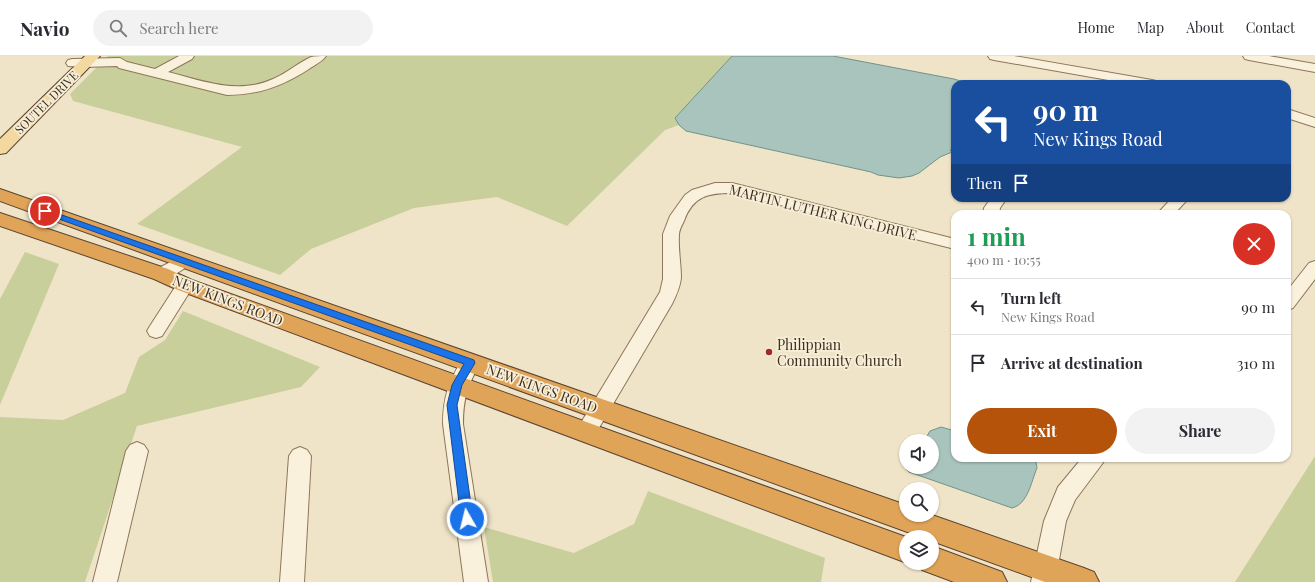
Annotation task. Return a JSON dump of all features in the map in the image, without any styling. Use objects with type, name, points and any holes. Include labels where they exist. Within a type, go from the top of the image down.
[{"type":"highway","name":"NEW KINGS ROAD","points":[[0,195],[600,409],[1044,575],[1084,582]]},
{"type":"highway","name":"NEW KINGS ROAD","points":[[0,219],[161,274],[184,285],[899,547]]},
{"type":"highway","points":[[939,563],[992,582]]},
{"type":"main road","name":"SOUTEL DRIVE","points":[[0,136],[84,61]]},
{"type":"main road","name":"SOUTEL DRIVE","points":[[0,149],[84,61]]},
{"type":"street","points":[[158,73],[188,56]]},
{"type":"street","points":[[84,61],[92,66],[113,67],[123,65],[227,90],[248,91],[275,84],[320,56]]},
{"type":"street","points":[[994,56],[1113,80]]},
{"type":"street","points":[[1249,56],[1315,68]]},
{"type":"street","points":[[1291,114],[1315,123]]},
{"type":"street","name":"MARTIN LUTHER KING DRIVE","points":[[586,432],[666,298],[672,279],[670,245],[674,224],[690,198],[697,193],[715,188],[732,188],[951,243]]},
{"type":"street","points":[[1169,210],[1177,202]]},
{"type":"street","points":[[161,274],[184,261]]},
{"type":"street","points":[[1291,299],[1315,267]]},
{"type":"street","points":[[156,331],[184,285]]},
{"type":"street","points":[[470,363],[457,385],[452,405],[476,582]]},
{"type":"street","points":[[105,582],[137,451]]},
{"type":"street","points":[[292,582],[300,456]]},
{"type":"street","points":[[1044,575],[1055,521],[1066,494],[1092,462]]},
{"type":"green space","points":[[108,56],[732,56],[675,118],[679,125],[665,130],[567,226],[497,197],[414,208],[311,249],[280,275],[137,224],[242,147],[73,101],[70,94]]},
{"type":"green space","points":[[25,252],[59,264],[0,405],[0,299]]},
{"type":"green space","points":[[183,311],[320,367],[301,387],[137,426],[85,582],[0,582],[0,417],[63,420],[125,393],[139,357],[165,340]]},
{"type":"green space","points":[[1315,456],[1315,582],[1235,582]]},
{"type":"green space","points":[[648,491],[825,558],[821,582],[493,582],[484,527],[574,553],[634,524]]},
{"type":"water","points":[[732,56],[833,56],[957,80],[951,80],[951,152],[940,157],[919,173],[912,176],[899,178],[878,175],[871,172],[686,131],[679,125],[675,118]]},
{"type":"water","points":[[941,427],[951,430],[951,462],[1036,462],[1037,468],[1028,492],[1022,502],[1012,508],[915,474],[939,474],[939,434],[928,434],[930,431]]},
{"type":"place","name":"Philippian Community Church","points":[[769,352]]},
{"type":"route","points":[[45,211],[470,363],[457,385],[452,405],[467,519]]}]
